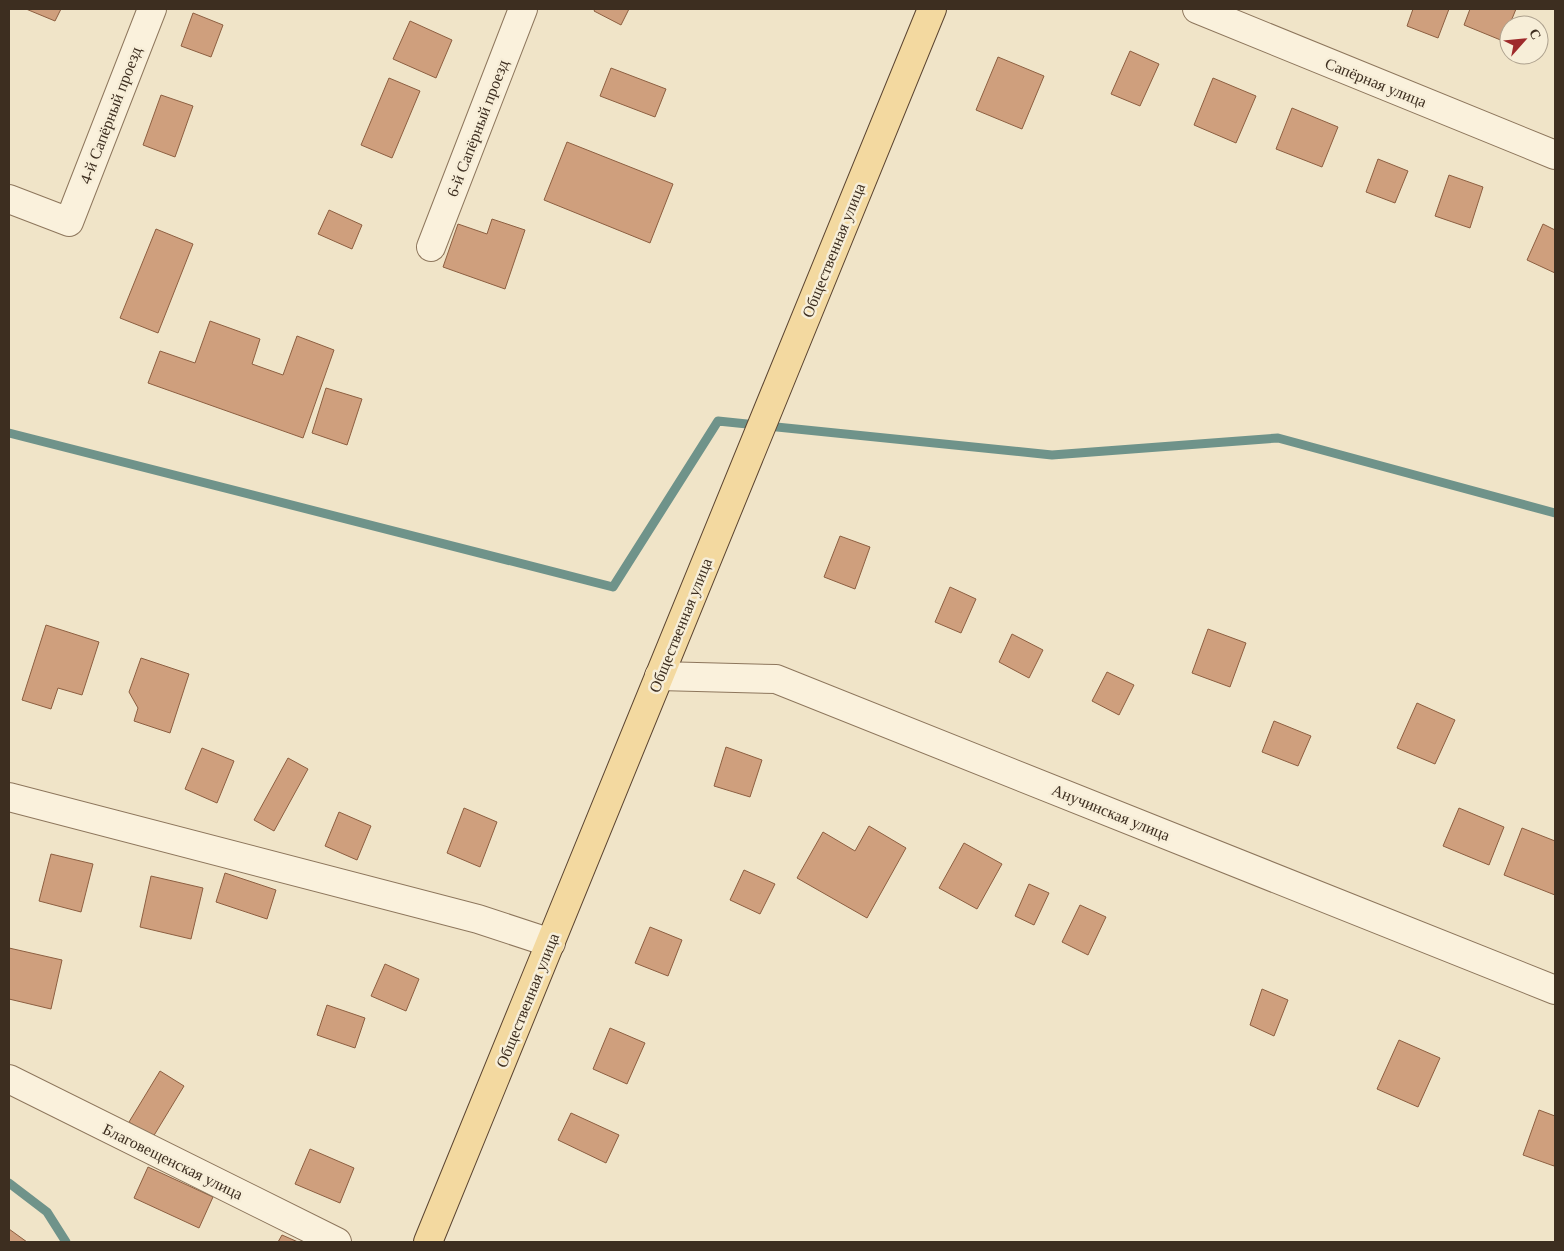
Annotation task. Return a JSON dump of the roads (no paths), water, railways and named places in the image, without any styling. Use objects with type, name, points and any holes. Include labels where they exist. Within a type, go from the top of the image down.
[{"type":"main road","name":"Общественная улица","points":[[428,1242],[932,9]]},
{"type":"street","name":"4-й Сапёрный проезд","points":[[9,199],[69,222],[152,9]]},
{"type":"street","name":"6-й Сапёрный проезд","points":[[431,247],[523,9]]},
{"type":"street","name":"Сапёрная улица","points":[[1197,9],[1555,155]]},
{"type":"street","name":"Анучинская улица","points":[[659,676],[776,679],[1555,990]]},
{"type":"street","points":[[9,797],[478,919],[550,943]]},
{"type":"street","name":"Благовещенская улица","points":[[9,1079],[337,1242]]},
{"type":"waterway","points":[[9,433],[613,587],[718,421],[1052,455],[1278,438],[1555,513]]},
{"type":"waterway","points":[[9,1183],[47,1212],[66,1242]]}]
